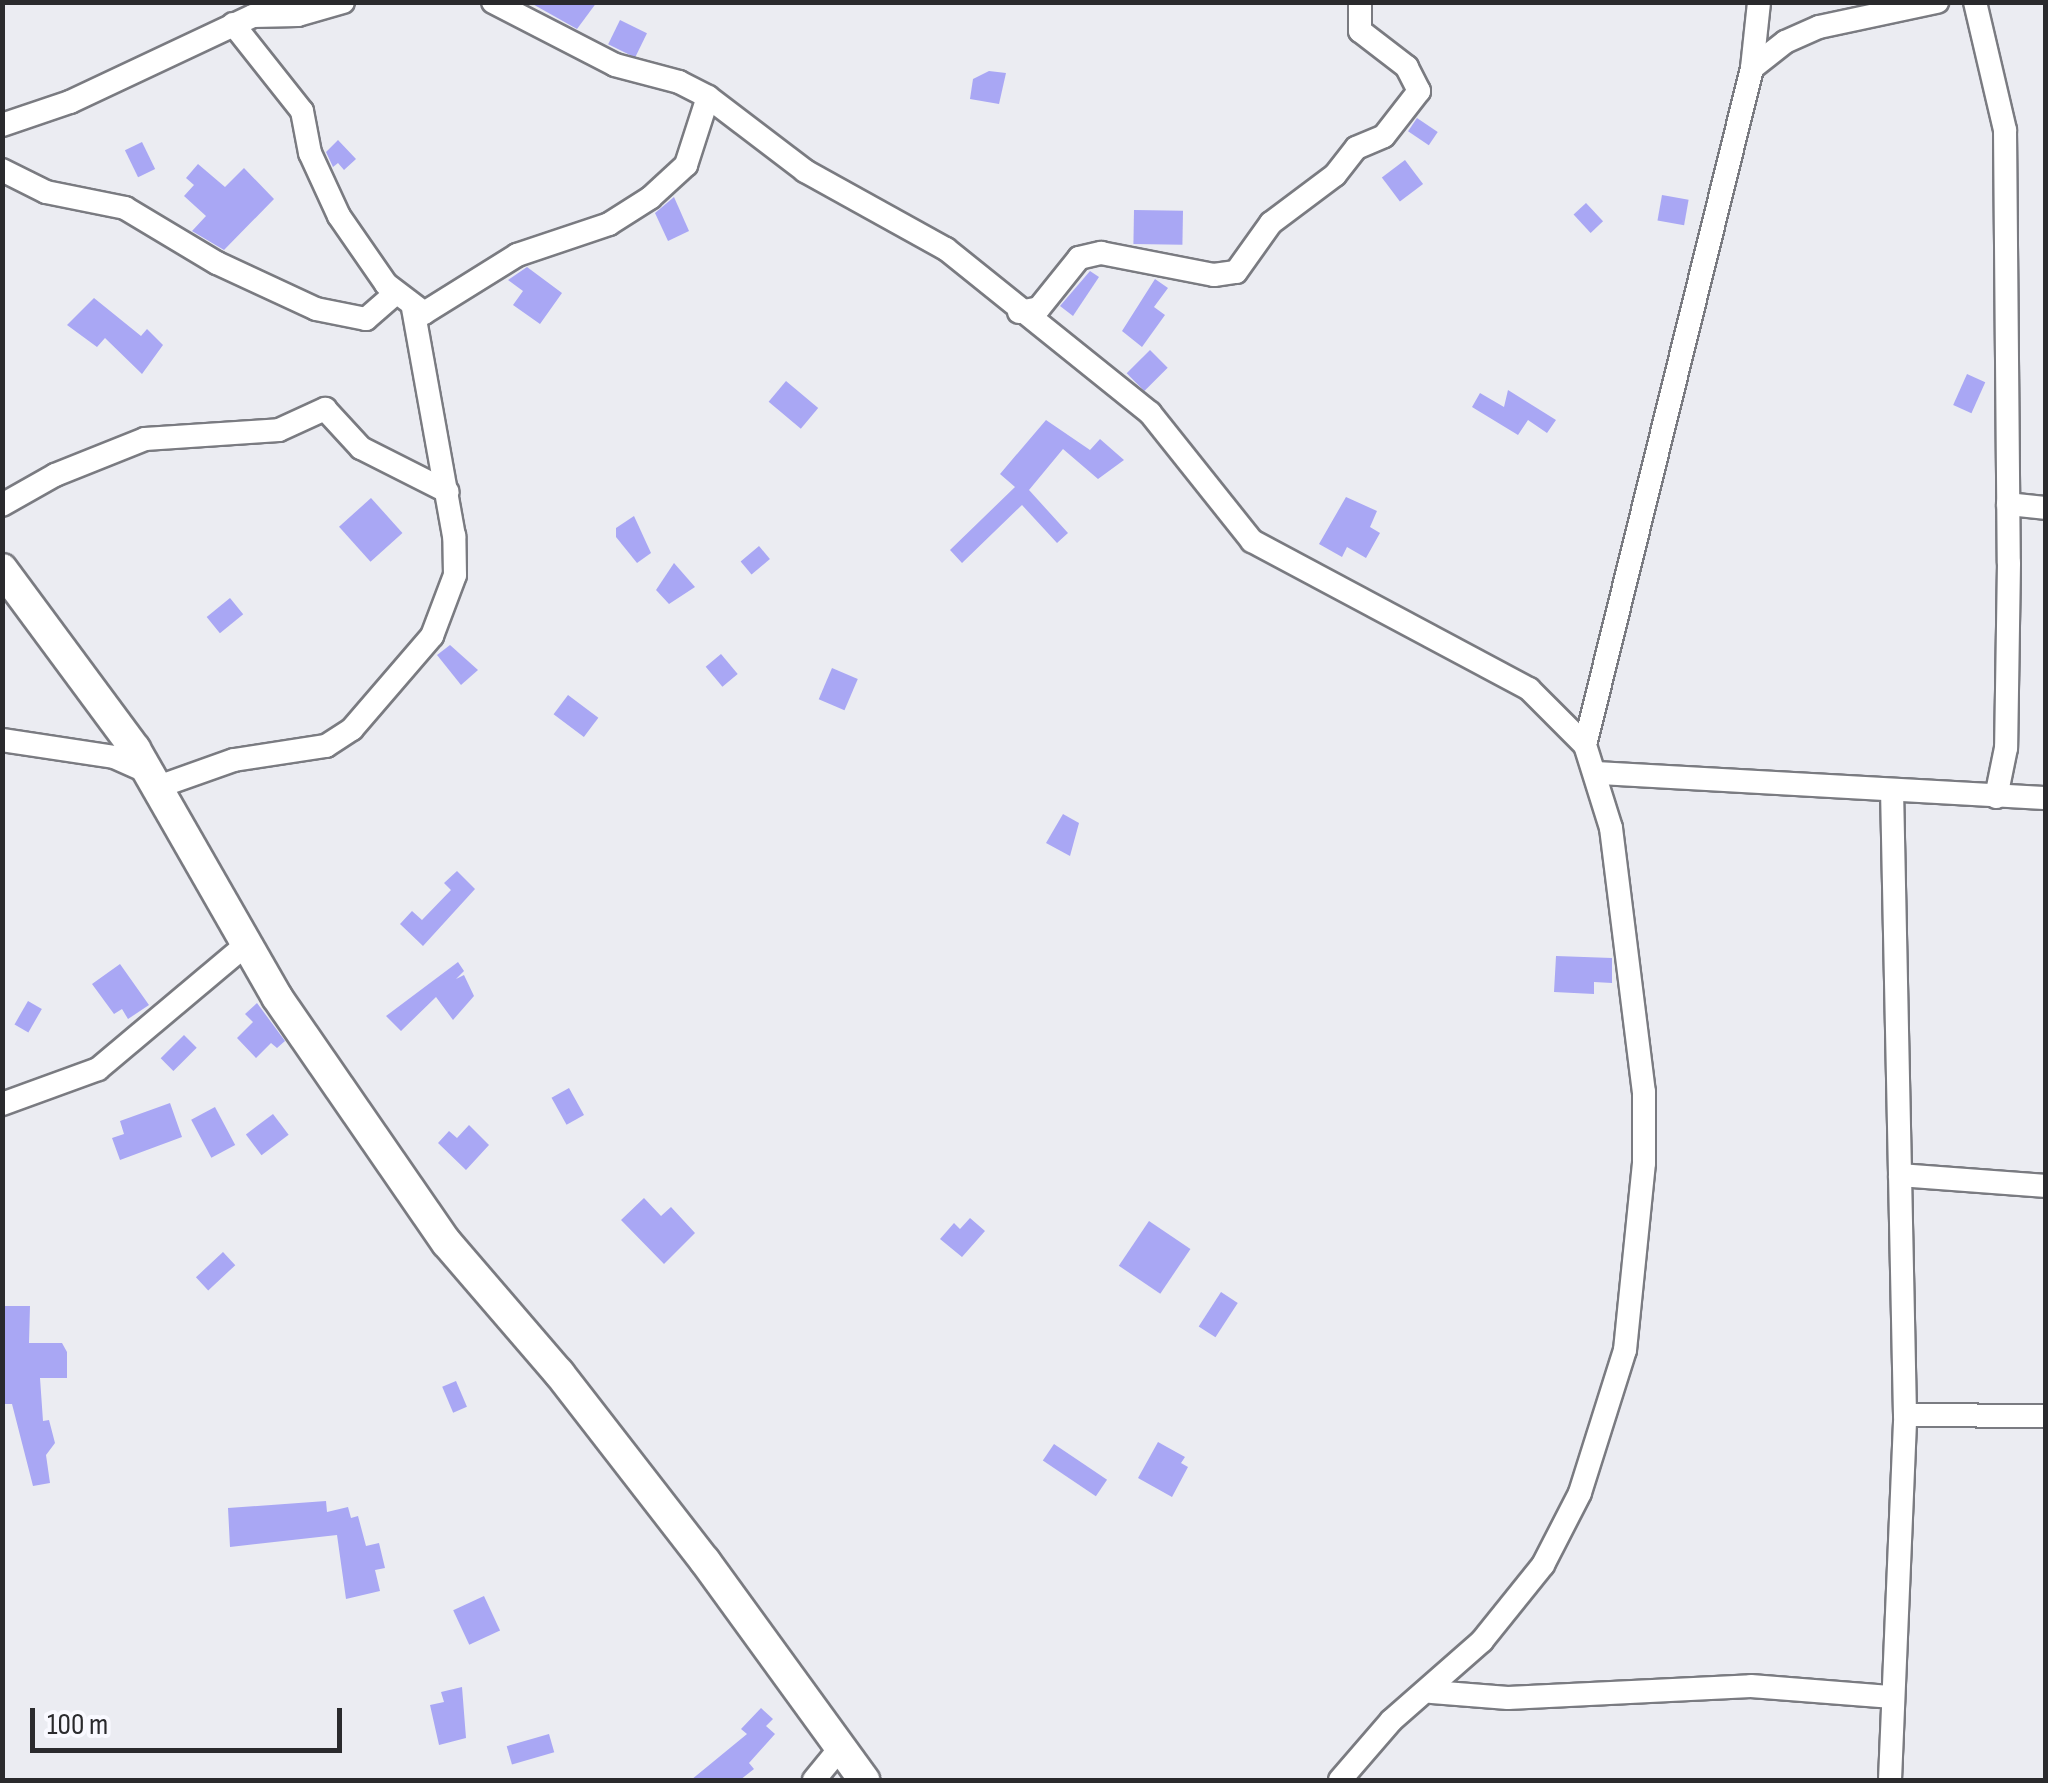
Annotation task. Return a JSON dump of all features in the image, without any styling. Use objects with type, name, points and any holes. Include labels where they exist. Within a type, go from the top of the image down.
[{"type":"street","points":[[218,2],[229,26],[291,91],[339,216],[404,301],[424,313],[517,255],[609,224],[650,198],[686,166],[708,97]]},
{"type":"street","points":[[2,125],[70,102],[229,26],[343,2]]},
{"type":"street","points":[[493,2],[615,66],[679,82],[708,97],[805,172],[946,249],[1019,312],[1150,413],[1252,541],[1528,689],[1585,745],[1598,774],[1630,958],[1644,1092],[1644,1163],[1625,1350],[1580,1493],[1543,1565],[1432,1692],[1391,1721],[1340,1780]]},
{"type":"street","points":[[1019,312],[1039,308],[1079,258],[1100,253],[1214,275],[1236,272],[1271,223],[1335,175],[1356,148],[1384,136],[1419,91],[1408,67],[1360,31],[1360,2]]},
{"type":"street","points":[[1585,745],[1752,68],[1760,2]]},
{"type":"street","points":[[1752,68],[1784,42],[1819,26],[1937,2]]},
{"type":"street","points":[[1976,2],[1989,38],[2005,130],[2006,748],[1996,798]]},
{"type":"street","points":[[2,170],[46,192],[125,208],[217,263],[316,309],[366,319],[404,301]]},
{"type":"street","points":[[2,740],[114,757],[151,780],[234,760],[326,746],[352,729],[432,636],[447,607],[454,575],[448,492],[404,301]]},
{"type":"street","points":[[2,505],[56,475],[145,439],[278,430],[325,409],[361,448],[448,492]]},
{"type":"street","points":[[2008,504],[2046,508]]},
{"type":"street","points":[[2,569],[151,780],[248,943],[447,1243],[559,1373],[864,1780]]},
{"type":"street","points":[[1598,774],[2046,798]]},
{"type":"street","points":[[1890,1780],[1890,1698],[1905,1415],[1892,792]]},
{"type":"street","points":[[2,1104],[98,1069],[248,943]]},
{"type":"street","points":[[1900,1175],[2046,1186]]},
{"type":"street","points":[[1905,1415],[2046,1416]]},
{"type":"street","points":[[1432,1692],[1508,1698],[1752,1686],[1890,1698]]},
{"type":"street","points":[[814,1780],[841,1747]]},
{"type":"building","points":[[529,2],[597,2],[577,29]]},
{"type":"building","points":[[620,20],[647,33],[635,57],[608,44]]},
{"type":"building","points":[[989,71],[1006,73],[999,104],[970,99],[973,79]]},
{"type":"building","points":[[1417,118],[1438,132],[1429,145],[1408,131]]},
{"type":"building","points":[[338,140],[356,159],[344,170],[338,163],[333,167],[326,152]]},
{"type":"building","points":[[142,142],[155,169],[138,177],[125,150]]},
{"type":"building","points":[[1405,160],[1423,184],[1400,201],[1382,177]]},
{"type":"building","points":[[198,164],[225,187],[244,168],[274,199],[224,250],[192,231],[206,216],[184,196],[194,185],[186,178]]},
{"type":"building","points":[[1662,195],[1689,200],[1684,225],[1657,221]]},
{"type":"building","points":[[674,197],[689,231],[668,241],[655,213]]},
{"type":"building","points":[[1586,203],[1603,221],[1591,233],[1574,215]]},
{"type":"building","points":[[1134,210],[1183,211],[1182,245],[1133,244]]},
{"type":"building","points":[[527,267],[562,293],[540,324],[513,305],[523,291],[508,280]]},
{"type":"building","points":[[1090,271],[1099,277],[1073,316],[1060,306]]},
{"type":"building","points":[[1155,279],[1168,288],[1154,307],[1165,315],[1142,347],[1122,331]]},
{"type":"building","points":[[94,298],[141,336],[147,329],[163,345],[142,374],[105,338],[97,347],[67,325]]},
{"type":"building","points":[[1150,350],[1168,368],[1144,391],[1127,373]]},
{"type":"building","points":[[1967,374],[1985,382],[1971,413],[1953,405]]},
{"type":"building","points":[[786,381],[818,408],[801,429],[769,402]]},
{"type":"building","points":[[1508,390],[1556,420],[1547,433],[1528,420],[1518,435],[1472,407],[1480,393],[1504,407]]},
{"type":"building","points":[[1046,420],[1090,450],[1100,439],[1124,460],[1098,479],[1063,449],[1029,490],[1068,533],[1057,543],[1022,505],[962,563],[950,550],[1015,487],[1000,474]]},
{"type":"building","points":[[1346,497],[1377,511],[1370,527],[1380,533],[1366,558],[1347,547],[1342,557],[1319,544]]},
{"type":"building","points":[[371,498],[402,533],[370,562],[339,527]]},
{"type":"building","points":[[634,516],[651,553],[637,563],[616,537],[616,528]]},
{"type":"building","points":[[759,546],[770,559],[752,574],[741,561]]},
{"type":"building","points":[[674,563],[695,587],[669,604],[656,590]]},
{"type":"building","points":[[230,598],[243,614],[220,633],[207,617]]},
{"type":"building","points":[[450,645],[478,670],[461,685],[437,655]]},
{"type":"building","points":[[721,654],[738,674],[722,687],[706,667]]},
{"type":"building","points":[[832,668],[858,679],[844,710],[819,699]]},
{"type":"building","points":[[568,695],[598,718],[584,737],[554,714]]},
{"type":"building","points":[[1063,814],[1079,823],[1070,856],[1046,843]]},
{"type":"building","points":[[457,871],[475,889],[423,946],[400,924],[412,911],[422,920],[451,890],[444,883]]},
{"type":"building","points":[[1556,956],[1612,958],[1612,983],[1594,982],[1594,994],[1554,992]]},
{"type":"building","points":[[458,962],[464,971],[456,979],[464,975],[474,996],[453,1020],[436,997],[401,1031],[386,1016]]},
{"type":"building","points":[[120,964],[149,1005],[128,1019],[122,1009],[114,1014],[92,984]]},
{"type":"building","points":[[28,1001],[42,1009],[28,1032],[15,1024]]},
{"type":"building","points":[[257,1003],[285,1041],[277,1048],[271,1043],[256,1058],[237,1038],[253,1022],[245,1014]]},
{"type":"building","points":[[184,1035],[197,1048],[173,1071],[161,1058]]},
{"type":"building","points":[[569,1088],[584,1115],[567,1125],[552,1098]]},
{"type":"building","points":[[170,1103],[182,1137],[120,1160],[112,1138],[124,1134],[120,1121]]},
{"type":"building","points":[[215,1107],[235,1145],[211,1158],[191,1120]]},
{"type":"building","points":[[273,1114],[289,1135],[261,1155],[246,1134]]},
{"type":"building","points":[[469,1125],[489,1145],[466,1170],[438,1143],[449,1131],[457,1138]]},
{"type":"building","points":[[644,1198],[661,1216],[671,1207],[695,1233],[664,1264],[621,1220]]},
{"type":"building","points":[[970,1218],[985,1231],[962,1257],[940,1239],[954,1223],[960,1229]]},
{"type":"building","points":[[1149,1221],[1190,1249],[1160,1294],[1119,1266]]},
{"type":"building","points":[[223,1252],[235,1265],[208,1290],[196,1277]]},
{"type":"building","points":[[1221,1292],[1238,1303],[1215,1337],[1199,1326]]},
{"type":"building","points":[[2,1306],[30,1306],[29,1343],[62,1343],[67,1352],[67,1378],[40,1378],[43,1421],[49,1420],[55,1443],[46,1455],[50,1483],[33,1486],[12,1404],[5,1404]]},
{"type":"building","points":[[456,1381],[467,1407],[453,1413],[442,1387]]},
{"type":"building","points":[[1158,1442],[1185,1457],[1181,1463],[1188,1467],[1172,1497],[1138,1478]]},
{"type":"building","points":[[1054,1444],[1107,1480],[1096,1496],[1043,1461]]},
{"type":"building","points":[[326,1501],[327,1512],[348,1507],[351,1518],[358,1516],[366,1546],[379,1543],[385,1568],[375,1570],[380,1591],[346,1599],[337,1535],[230,1547],[228,1508]]},
{"type":"building","points":[[484,1596],[500,1630],[469,1645],[453,1610]]},
{"type":"building","points":[[462,1687],[466,1738],[439,1745],[430,1705],[444,1702],[441,1692]]},
{"type":"building","points":[[761,1708],[773,1719],[766,1726],[775,1734],[749,1763],[754,1769],[740,1780],[691,1780],[747,1734],[741,1729]]},
{"type":"building","points":[[549,1734],[554,1752],[512,1764],[507,1746]]}]
